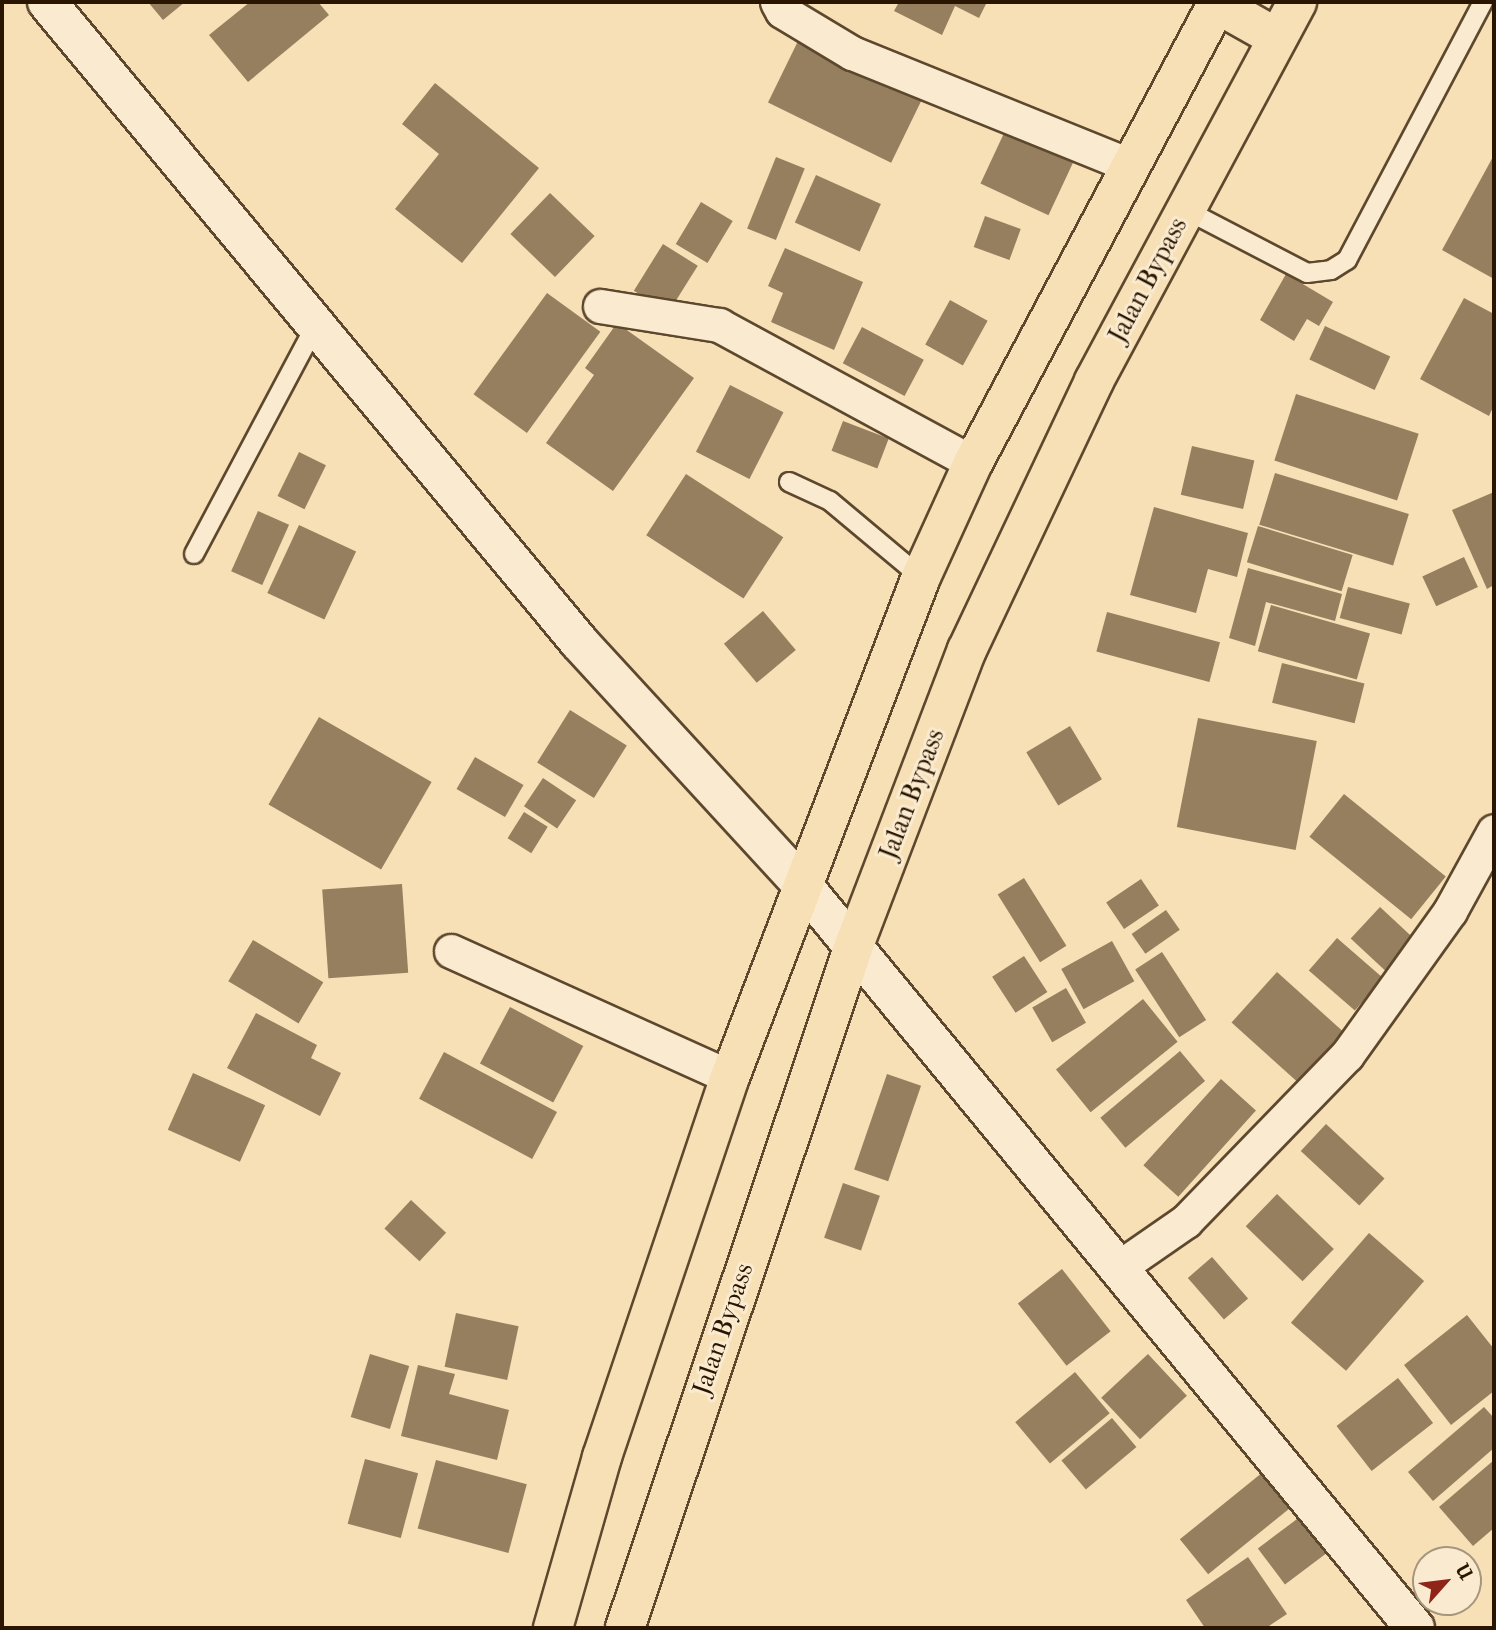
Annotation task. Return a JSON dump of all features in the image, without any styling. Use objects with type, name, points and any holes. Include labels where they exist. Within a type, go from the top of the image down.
[{"type":"highway","name":"Jalan Bypass","points":[[625,1628],[853,948],[967,650],[1094,381],[1297,2]]},
{"type":"highway","points":[[553,1628],[602,1457],[730,1077],[805,888],[921,577],[973,463],[1129,165],[1218,3],[1277,38]]},
{"type":"street","points":[[47,2],[317,323],[579,642],[805,888],[1121,1266],[1415,1628]]},
{"type":"street","points":[[777,2],[782,11],[852,53],[1129,165]]},
{"type":"street","points":[[600,306],[719,325],[973,463]]},
{"type":"street","points":[[1121,1266],[1185,1221],[1347,1055],[1450,911],[1494,831]]},
{"type":"street","points":[[451,951],[730,1077]]},
{"type":"lane","points":[[1186,210],[1291,268],[1307,273],[1331,270],[1347,260],[1483,2]]},
{"type":"lane","points":[[194,554],[317,323]]},
{"type":"lane","points":[[789,482],[830,501],[921,577]]},
{"type":"building","points":[[148,2],[185,2],[163,20]]},
{"type":"building","points":[[250,2],[318,2],[329,15],[248,82],[209,35]]},
{"type":"building","points":[[899,2],[987,2],[979,18],[955,6],[942,35],[894,11]]},
{"type":"building","points":[[800,37],[923,97],[891,163],[768,103]]},
{"type":"building","points":[[435,83],[539,168],[462,263],[395,209],[439,154],[402,124]]},
{"type":"building","points":[[1005,131],[1073,163],[1048,215],[980,184]]},
{"type":"building","points":[[1494,155],[1494,279],[1442,250]]},
{"type":"building","points":[[776,157],[805,169],[776,240],[747,228]]},
{"type":"building","points":[[816,175],[881,204],[860,251],[795,223]]},
{"type":"building","points":[[550,193],[595,236],[555,277],[510,234]]},
{"type":"building","points":[[701,202],[733,221],[707,263],[676,244]]},
{"type":"building","points":[[985,216],[1021,229],[1009,260],[974,247]]},
{"type":"building","points":[[663,244],[698,266],[669,312],[634,291]]},
{"type":"building","points":[[785,248],[863,282],[834,350],[771,322],[783,293],[768,286]]},
{"type":"building","points":[[1286,274],[1333,302],[1319,326],[1307,319],[1294,341],[1260,320]]},
{"type":"building","points":[[547,293],[600,332],[527,433],[474,394]]},
{"type":"building","points":[[1464,298],[1494,314],[1494,405],[1489,416],[1420,379]]},
{"type":"building","points":[[950,300],[988,321],[963,365],[925,345]]},
{"type":"building","points":[[617,323],[694,378],[613,491],[546,443],[594,375],[585,368]]},
{"type":"building","points":[[1325,326],[1390,356],[1375,390],[1309,360]]},
{"type":"building","points":[[862,327],[924,360],[905,396],[843,363]]},
{"type":"building","points":[[730,385],[783,412],[749,479],[696,452]]},
{"type":"building","points":[[1296,394],[1419,434],[1397,500],[1274,461]]},
{"type":"building","points":[[843,421],[889,439],[877,468],[832,451]]},
{"type":"building","points":[[1192,446],[1254,460],[1243,509],[1181,495]]},
{"type":"building","points":[[299,452],[326,465],[304,509],[278,496]]},
{"type":"building","points":[[1275,473],[1409,514],[1393,566],[1259,525]]},
{"type":"building","points":[[686,474],[783,537],[744,598],[646,535]]},
{"type":"building","points":[[1494,492],[1494,585],[1487,589],[1452,510]]},
{"type":"building","points":[[1154,507],[1248,533],[1237,577],[1208,569],[1196,613],[1130,595]]},
{"type":"building","points":[[258,511],[289,525],[262,585],[231,571]]},
{"type":"building","points":[[299,525],[356,552],[324,620],[267,593]]},
{"type":"building","points":[[1258,526],[1353,555],[1342,591],[1247,562]]},
{"type":"building","points":[[1464,557],[1478,587],[1436,606],[1422,576]]},
{"type":"building","points":[[1248,568],[1342,594],[1335,621],[1266,602],[1255,646],[1229,638]]},
{"type":"building","points":[[1348,587],[1410,604],[1402,634],[1340,618]]},
{"type":"building","points":[[1271,605],[1370,633],[1357,680],[1258,651]]},
{"type":"building","points":[[763,611],[796,650],[757,683],[724,644]]},
{"type":"building","points":[[1107,612],[1220,642],[1209,682],[1096,652]]},
{"type":"building","points":[[1282,663],[1364,684],[1355,723],[1272,703]]},
{"type":"building","points":[[570,710],[627,746],[594,798],[537,763]]},
{"type":"building","points":[[319,717],[432,782],[381,869],[268,804]]},
{"type":"building","points":[[1198,718],[1317,741],[1296,850],[1177,827]]},
{"type":"building","points":[[1070,726],[1102,779],[1058,805],[1026,752]]},
{"type":"building","points":[[475,757],[523,785],[505,817],[456,789]]},
{"type":"building","points":[[543,778],[576,800],[557,829],[524,806]]},
{"type":"building","points":[[1344,794],[1446,876],[1411,919],[1309,837]]},
{"type":"building","points":[[524,812],[548,827],[531,853],[508,838]]},
{"type":"building","points":[[1024,878],[1066,946],[1040,962],[998,894]]},
{"type":"building","points":[[1141,879],[1159,906],[1124,929],[1106,902]]},
{"type":"building","points":[[402,884],[408,973],[328,978],[322,890]]},
{"type":"building","points":[[1380,907],[1417,941],[1387,973],[1351,938]]},
{"type":"building","points":[[1166,910],[1180,930],[1145,954],[1132,934]]},
{"type":"building","points":[[1337,938],[1383,978],[1355,1010],[1309,970]]},
{"type":"building","points":[[253,940],[323,982],[299,1023],[228,981]]},
{"type":"building","points":[[1112,941],[1134,981],[1084,1009],[1061,969]]},
{"type":"building","points":[[1162,952],[1206,1020],[1179,1037],[1135,969]]},
{"type":"building","points":[[1024,956],[1047,992],[1016,1013],[992,977]]},
{"type":"building","points":[[1277,972],[1348,1036],[1303,1087],[1231,1023]]},
{"type":"building","points":[[1066,988],[1086,1023],[1052,1042],[1032,1008]]},
{"type":"building","points":[[1143,999],[1178,1042],[1091,1112],[1056,1069]]},
{"type":"building","points":[[510,1007],[583,1046],[553,1102],[480,1064]]},
{"type":"building","points":[[256,1013],[317,1045],[311,1058],[341,1073],[320,1116],[227,1068]]},
{"type":"building","points":[[1180,1051],[1205,1081],[1125,1148],[1100,1118]]},
{"type":"building","points":[[444,1052],[557,1112],[532,1159],[419,1099]]},
{"type":"building","points":[[193,1073],[265,1105],[240,1162],[168,1130]]},
{"type":"building","points":[[887,1074],[921,1086],[888,1181],[854,1169]]},
{"type":"building","points":[[1221,1079],[1256,1110],[1178,1197],[1143,1165]]},
{"type":"building","points":[[1326,1124],[1385,1179],[1359,1206],[1301,1151]]},
{"type":"building","points":[[843,1183],[880,1196],[861,1251],[824,1238]]},
{"type":"building","points":[[1277,1194],[1334,1249],[1303,1281],[1246,1226]]},
{"type":"building","points":[[411,1200],[446,1233],[420,1261],[384,1229]]},
{"type":"building","points":[[1369,1233],[1424,1281],[1346,1371],[1291,1323]]},
{"type":"building","points":[[1212,1257],[1248,1299],[1224,1320],[1188,1278]]},
{"type":"building","points":[[1062,1269],[1111,1331],[1067,1366],[1018,1303]]},
{"type":"building","points":[[456,1313],[519,1326],[507,1380],[445,1367]]},
{"type":"building","points":[[1467,1315],[1494,1349],[1494,1391],[1451,1425],[1404,1365]]},
{"type":"building","points":[[370,1354],[409,1366],[390,1429],[351,1417]]},
{"type":"building","points":[[1148,1354],[1187,1396],[1140,1439],[1101,1398]]},
{"type":"building","points":[[418,1365],[455,1374],[449,1394],[509,1410],[497,1460],[401,1436]]},
{"type":"building","points":[[1075,1372],[1110,1413],[1050,1464],[1015,1422]]},
{"type":"building","points":[[1398,1378],[1433,1423],[1372,1471],[1337,1426]]},
{"type":"building","points":[[1484,1407],[1494,1418],[1494,1448],[1433,1501],[1408,1472]]},
{"type":"building","points":[[1112,1418],[1136,1447],[1086,1490],[1061,1460]]},
{"type":"building","points":[[365,1459],[418,1473],[401,1538],[348,1524]]},
{"type":"building","points":[[436,1460],[527,1484],[508,1553],[418,1529]]},
{"type":"building","points":[[1494,1460],[1494,1528],[1473,1546],[1439,1507]]},
{"type":"building","points":[[1263,1472],[1291,1507],[1208,1574],[1180,1539]]},
{"type":"building","points":[[1301,1516],[1328,1552],[1285,1584],[1258,1548]]},
{"type":"building","points":[[1248,1557],[1287,1614],[1266,1628],[1205,1628],[1186,1600]]}]
